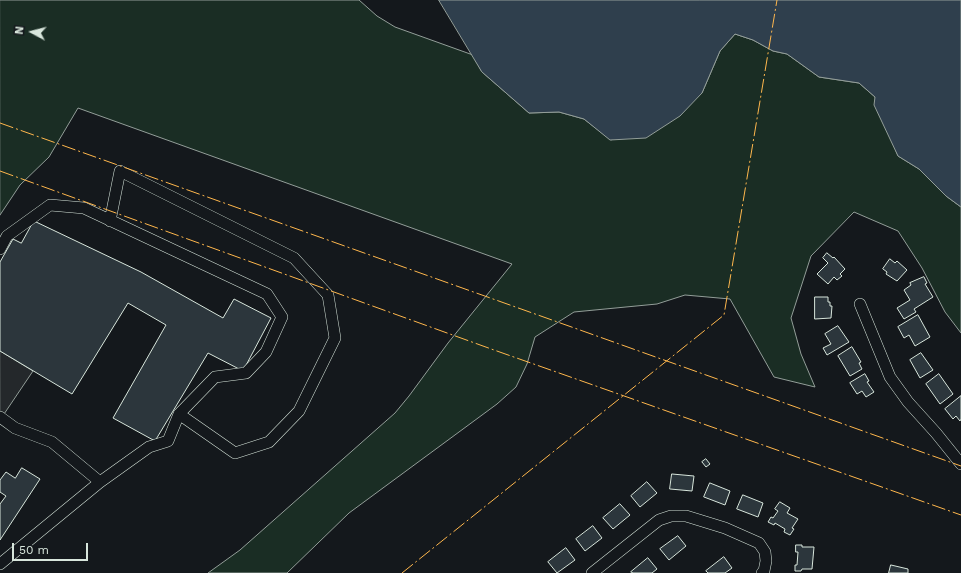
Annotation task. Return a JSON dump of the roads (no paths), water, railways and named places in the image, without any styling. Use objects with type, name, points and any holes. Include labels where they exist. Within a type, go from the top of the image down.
[{"type":"street","points":[[110,221],[120,172],[294,258],[328,295],[335,338],[299,411],[269,442],[235,452],[179,414]]},
{"type":"street","points":[[0,249],[7,236],[50,205],[84,208],[267,294],[282,317],[266,352],[246,373],[216,377],[179,414],[168,441],[149,447],[100,482],[0,564]]},
{"type":"street","points":[[860,304],[890,377],[908,402],[961,464]]},
{"type":"street","points":[[0,417],[15,428],[52,442],[100,482]]},
{"type":"street","points":[[592,573],[659,520],[671,516],[686,516],[725,528],[759,543],[766,552],[766,561],[764,571],[762,573]]},
{"type":"water","points":[[439,0],[961,0],[961,207],[946,196],[919,169],[898,156],[874,105],[875,97],[859,83],[819,77],[787,54],[773,51],[753,40],[735,34],[720,51],[702,93],[680,116],[646,138],[610,140],[584,119],[559,112],[529,113],[482,72]]}]
